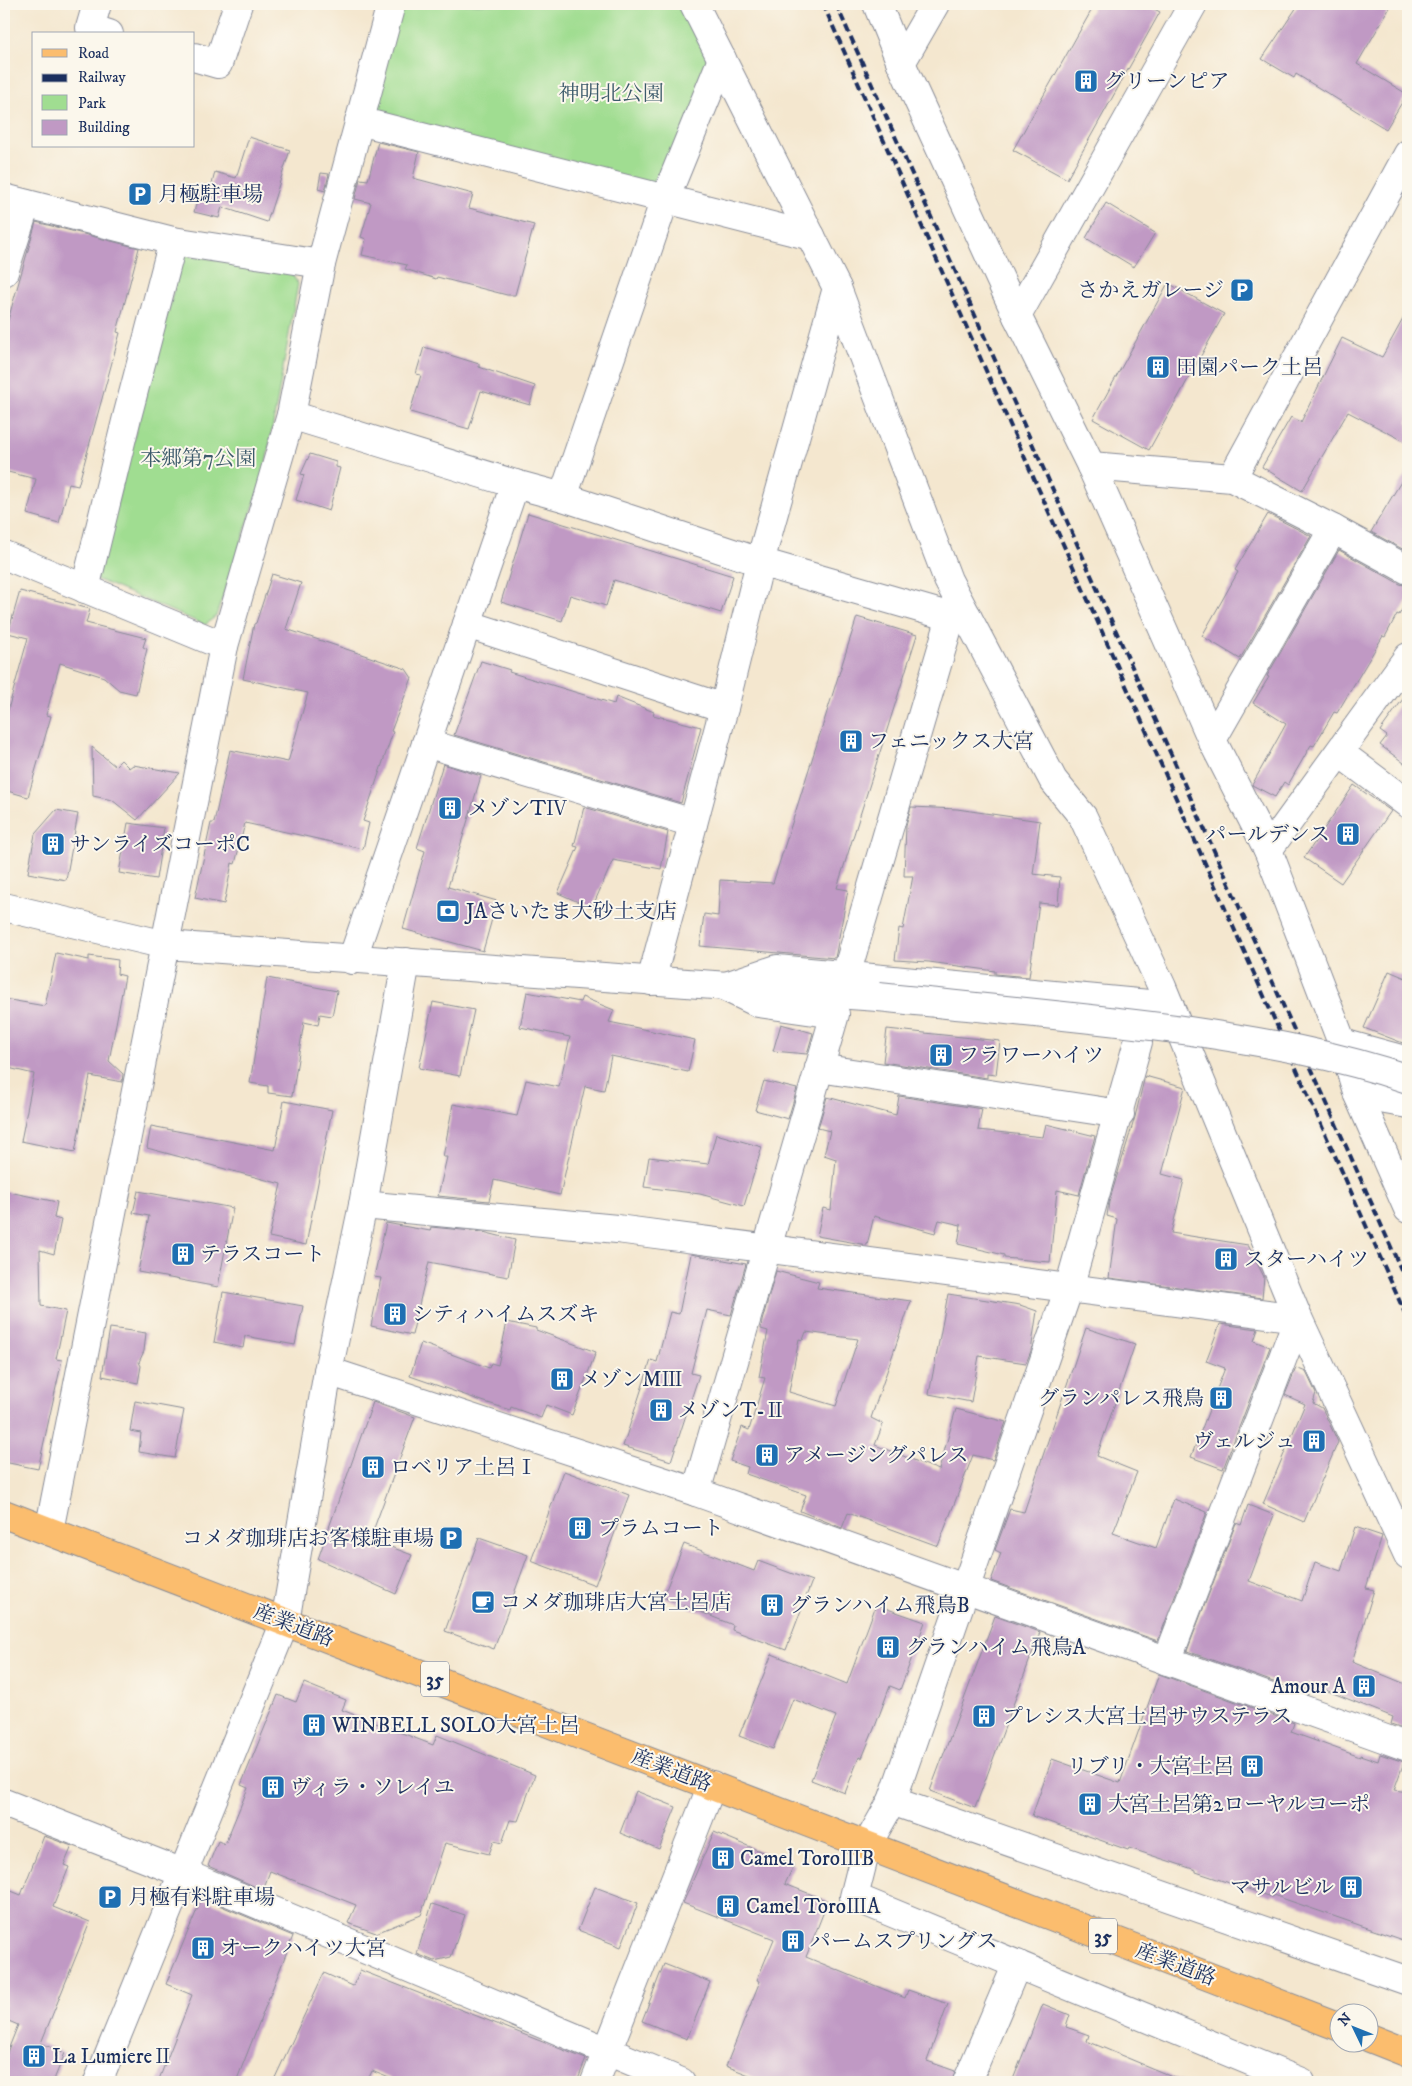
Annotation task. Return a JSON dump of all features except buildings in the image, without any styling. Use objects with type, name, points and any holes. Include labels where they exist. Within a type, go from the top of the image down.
[{"type":"main road","name":"産業道路","points":[[4,1514],[1330,2023]]},
{"type":"main road","points":[[1380,2042],[1408,2053]]},
{"type":"street","points":[[96,4],[90,28],[103,32]]},
{"type":"street","points":[[195,57],[218,64],[238,4]]},
{"type":"street","points":[[49,1532],[224,646],[291,415],[322,264],[358,121],[391,4]]},
{"type":"street","points":[[694,4],[837,288],[948,580],[959,616],[1053,780],[1083,817],[1170,1006],[1298,1318],[1408,1555]]},
{"type":"street","points":[[877,4],[901,63],[1017,316],[1091,466],[1212,740],[1268,850],[1342,1042],[1358,1095],[1408,1209]]},
{"type":"street","points":[[901,63],[935,4]]},
{"type":"street","points":[[1017,316],[1193,4]]},
{"type":"street","points":[[563,497],[665,199],[722,58]]},
{"type":"street","points":[[358,121],[812,236]]},
{"type":"street","points":[[1232,478],[1399,193],[1408,154]]},
{"type":"street","points":[[4,272],[15,201],[173,241],[322,264]]},
{"type":"street","points":[[85,589],[173,241]]},
{"type":"street","points":[[651,981],[724,708],[760,562],[837,288]]},
{"type":"street","points":[[291,415],[563,497],[760,562],[959,616]]},
{"type":"street","points":[[1091,466],[1232,478],[1333,529],[1408,570]]},
{"type":"street","points":[[352,960],[515,484]]},
{"type":"street","points":[[1212,740],[1333,529]]},
{"type":"street","points":[[4,556],[224,646]]},
{"type":"street","points":[[846,975],[959,616]]},
{"type":"street","points":[[467,624],[724,708]]},
{"type":"street","points":[[1268,850],[1408,657]]},
{"type":"street","points":[[426,743],[693,823]]},
{"type":"street","points":[[1340,753],[1408,804]]},
{"type":"street","points":[[4,907],[166,945],[878,997],[1130,1023],[1272,1043],[1382,1070],[1408,1079]]},
{"type":"street","points":[[98,2082],[285,1622],[328,1371],[363,1205],[406,962]]},
{"type":"street","points":[[725,987],[777,969],[1170,1006]]},
{"type":"street","points":[[696,1492],[765,1248],[835,1014],[758,1003],[725,987]]},
{"type":"street","points":[[1138,1042],[1120,1114],[1069,1288],[892,1801],[867,1845],[854,1896],[1301,2082]]},
{"type":"street","points":[[1342,1042],[1408,1061]]},
{"type":"street","points":[[819,1068],[1120,1114]]},
{"type":"street","points":[[1358,1095],[1408,1104]]},
{"type":"street","points":[[363,1205],[617,1229],[1298,1318]]},
{"type":"street","points":[[1167,1661],[1298,1318]]},
{"type":"street","points":[[328,1371],[696,1492],[965,1590],[1408,1747]]},
{"type":"street","points":[[595,2082],[712,1785]]},
{"type":"street","points":[[892,1801],[1408,1981]]},
{"type":"street","points":[[4,1803],[183,1873],[681,2082]]},
{"type":"street","points":[[967,2082],[1017,1964]]},
{"type":"green space","name":"神明北公園","points":[[391,4],[694,4],[722,59],[665,199],[359,121]]},
{"type":"green space","name":"本郷第7公園","points":[[183,255],[289,269],[298,284],[264,475],[216,616],[205,625],[96,579]]},
{"type":"railway","points":[[823,4],[1408,1320]]},
{"type":"railway","points":[[836,4],[1408,1285]]},
{"type":"place","name":"グリーンピア","points":[[1086,81]]},
{"type":"place","name":"月極駐車場","points":[[140,194]]},
{"type":"place","name":"さかえガレージ","points":[[1242,290]]},
{"type":"place","name":"田園パーク土呂","points":[[1158,367]]},
{"type":"place","name":"フェニックス大宮","points":[[851,741]]},
{"type":"place","name":"メゾンTⅣ","points":[[450,808]]},
{"type":"place","name":"パールデンス","points":[[1348,834]]},
{"type":"place","name":"サンライズコーポC","points":[[53,844]]},
{"type":"place","name":"JAさいたま大砂土支店","points":[[448,911]]},
{"type":"place","name":"フラワーハイツ","points":[[941,1055]]},
{"type":"place","name":"テラスコート","points":[[183,1254]]},
{"type":"place","name":"スターハイツ","points":[[1226,1259]]},
{"type":"place","name":"シティハイムスズキ","points":[[395,1314]]},
{"type":"place","name":"メゾンMⅢ","points":[[562,1379]]},
{"type":"place","name":"グランパレス飛鳥","points":[[1221,1398]]},
{"type":"place","name":"メゾンT-Ⅱ","points":[[661,1410]]},
{"type":"place","name":"ヴェルジュ","points":[[1314,1441]]},
{"type":"place","name":"アメージングパレス","points":[[767,1455]]},
{"type":"place","name":"ロベリア土呂Ⅰ","points":[[373,1467]]},
{"type":"place","name":"プラムコート","points":[[580,1528]]},
{"type":"place","name":"コメダ珈琲店お客様駐車場","points":[[451,1538]]},
{"type":"place","name":"コメダ珈琲店大宮土呂店","points":[[483,1602]]},
{"type":"place","name":"グランハイム飛鳥B","points":[[772,1605]]},
{"type":"place","name":"グランハイム飛鳥A","points":[[888,1647]]},
{"type":"place","name":"Amour A","points":[[1364,1686]]},
{"type":"place","name":"プレシス大宮土呂サウステラス","points":[[984,1716]]},
{"type":"place","name":"WINBELL SOLO大宮土呂","points":[[314,1725]]},
{"type":"place","name":"リブリ・大宮土呂","points":[[1252,1766]]},
{"type":"place","name":"ヴィラ・ソレイユ","points":[[273,1787]]},
{"type":"place","name":"大宮土呂第2ローヤルコーポ","points":[[1090,1804]]},
{"type":"place","name":"Camel ToroⅢB","points":[[723,1858]]},
{"type":"place","name":"マサルビル","points":[[1351,1887]]},
{"type":"place","name":"月極有料駐車場","points":[[110,1897]]},
{"type":"place","name":"Camel ToroⅢA","points":[[728,1906]]},
{"type":"place","name":"パームスプリングス","points":[[793,1941]]},
{"type":"place","name":"オークハイツ大宮","points":[[203,1948]]},
{"type":"place","name":"La LumiereⅡ","points":[[34,2056]]}]
